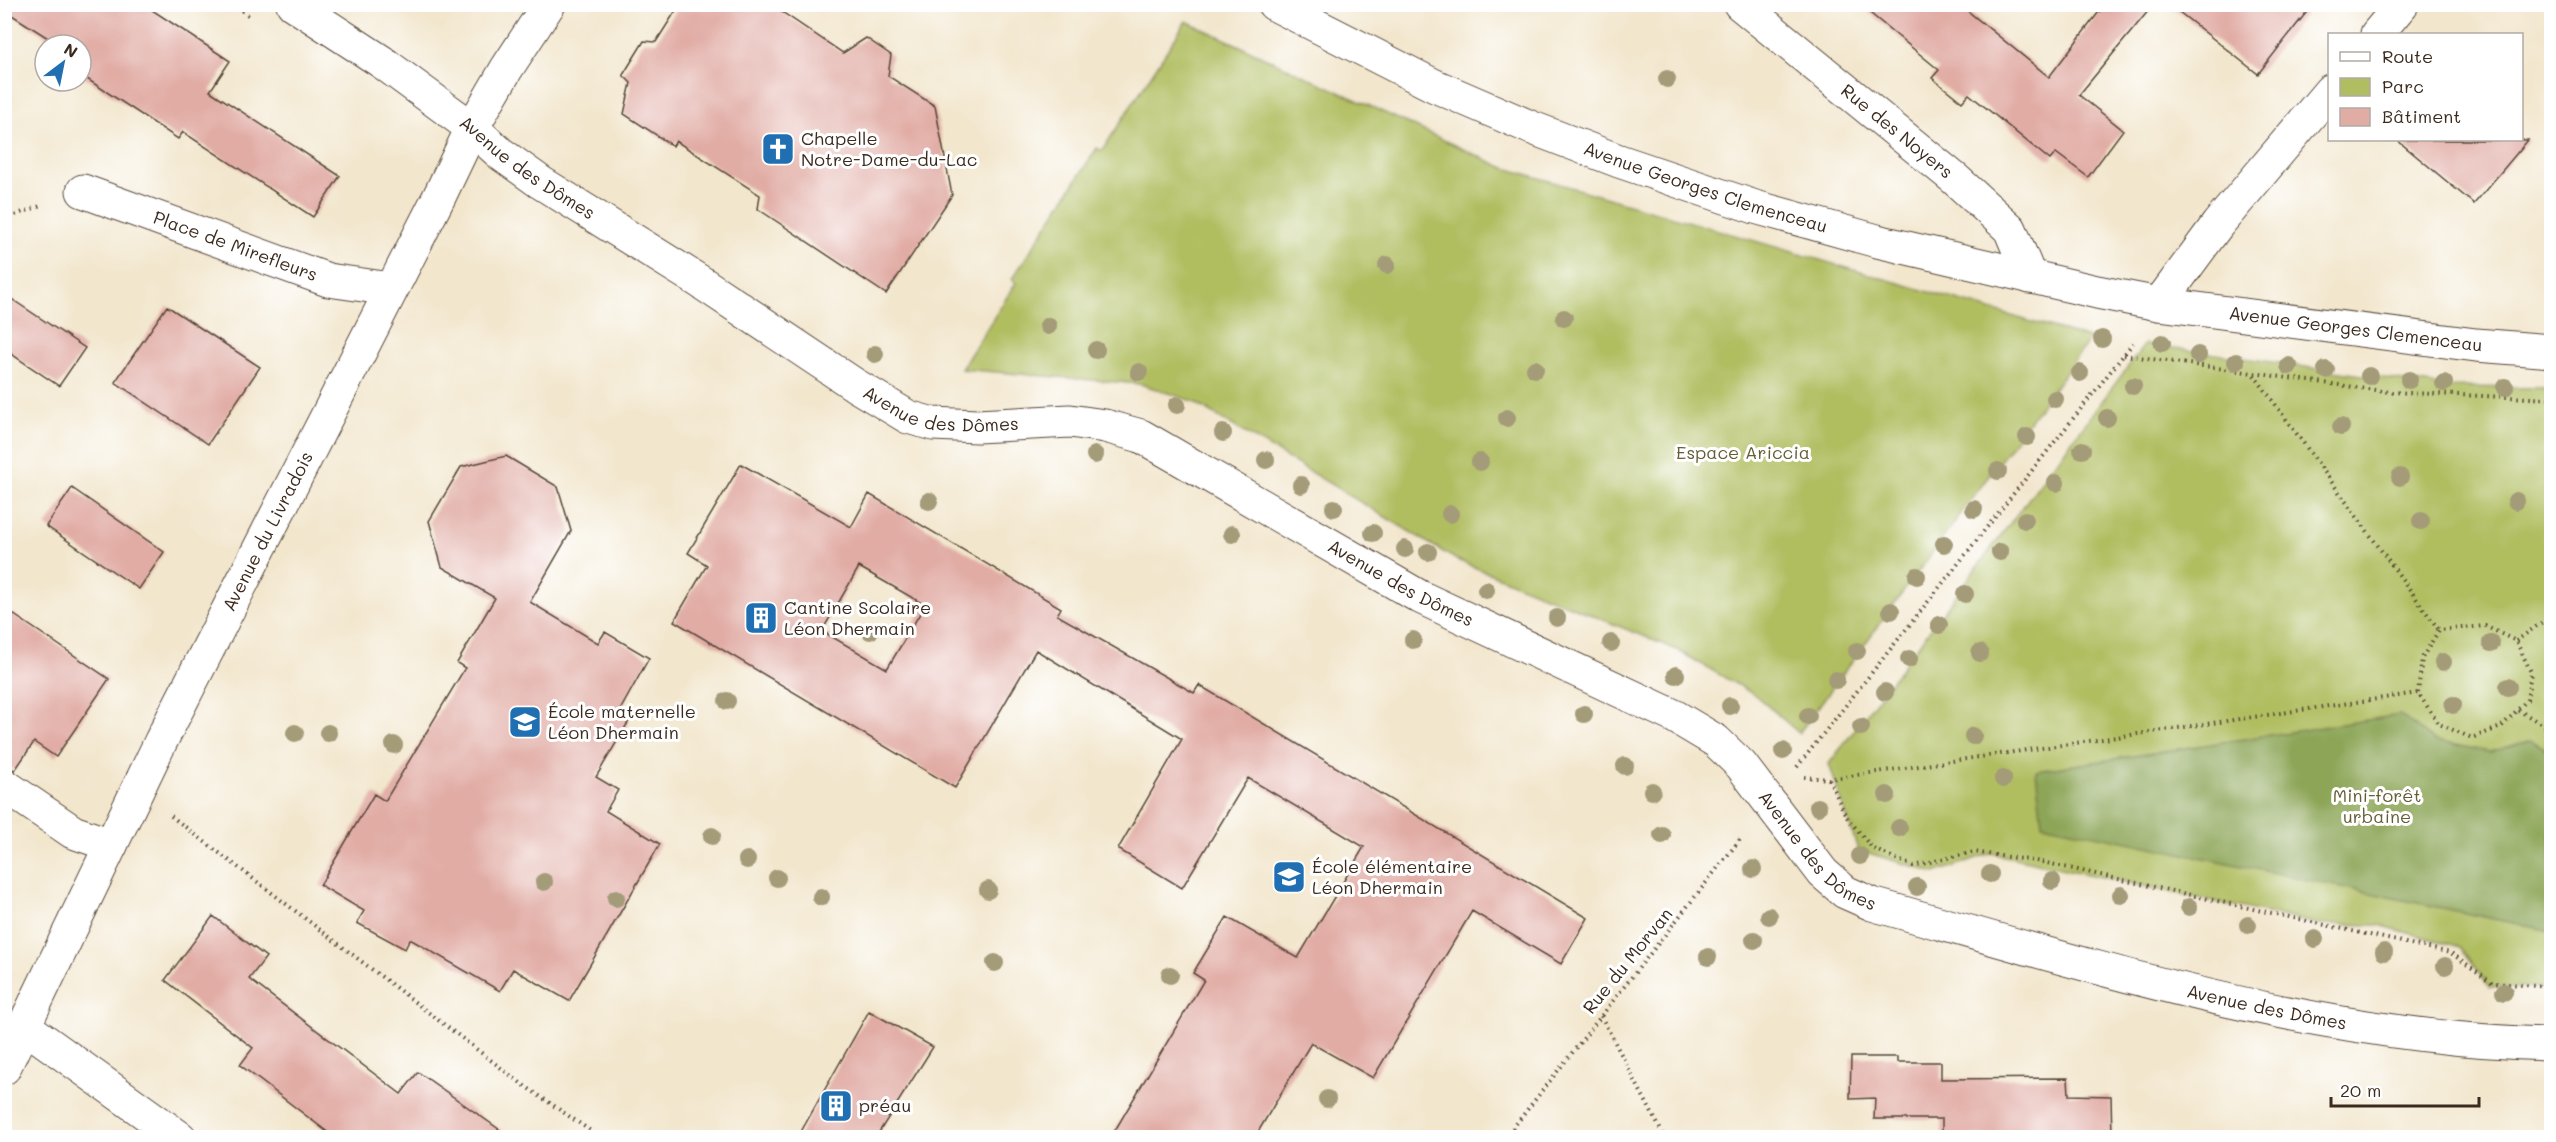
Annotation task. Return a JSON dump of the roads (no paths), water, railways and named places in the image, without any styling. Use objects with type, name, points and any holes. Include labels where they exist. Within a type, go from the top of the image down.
[{"type":"street","name":"Avenue des Dômes","points":[[293,4],[382,62],[472,128],[501,154],[540,182],[699,281],[855,385],[909,417],[933,424],[977,426],[1070,421],[1105,426],[1141,436],[1420,597],[1674,716],[1716,741],[1741,765],[1771,802],[1802,849],[1822,873],[1845,892],[1872,904],[2186,992],[2284,1014],[2490,1043],[2552,1044]]},
{"type":"street","name":"Avenue du Livradois","points":[[4,1068],[137,790],[472,128],[507,68],[549,4]]},
{"type":"street","name":"Avenue Georges Clemenceau","points":[[1274,4],[1435,86],[1530,127],[1619,161],[1755,207],[1877,241],[2159,304],[2476,345],[2552,351]]},
{"type":"street","name":"Rue des Noyers","points":[[1740,4],[1955,178],[2002,222],[2010,230],[2030,277]]},
{"type":"street","points":[[2378,33],[2402,4]]},
{"type":"street","points":[[2159,304],[2218,224],[2328,93]]},
{"type":"street","name":"Place de Mirefleurs","points":[[82,191],[328,280],[391,289]]},
{"type":"street","points":[[4,786],[73,832],[111,845]]},
{"type":"street","points":[[24,1026],[180,1137]]},
{"type":"place","name":"Chapelle Notre-Dame-du-Lac","points":[[778,149]]},
{"type":"place","name":"Cantine Scolaire Léon Dhermain","points":[[761,618]]},
{"type":"place","name":"École maternelle Léon Dhermain","points":[[525,722]]},
{"type":"place","name":"École élémentaire Léon Dhermain","points":[[1289,877]]},
{"type":"place","name":"préau","points":[[836,1106]]},
{"type":"park label","name":"Espace Ariccia","points":[[1743,453]]},
{"type":"park label","name":"Mini-forêt urbaine","points":[[2377,806]]}]
